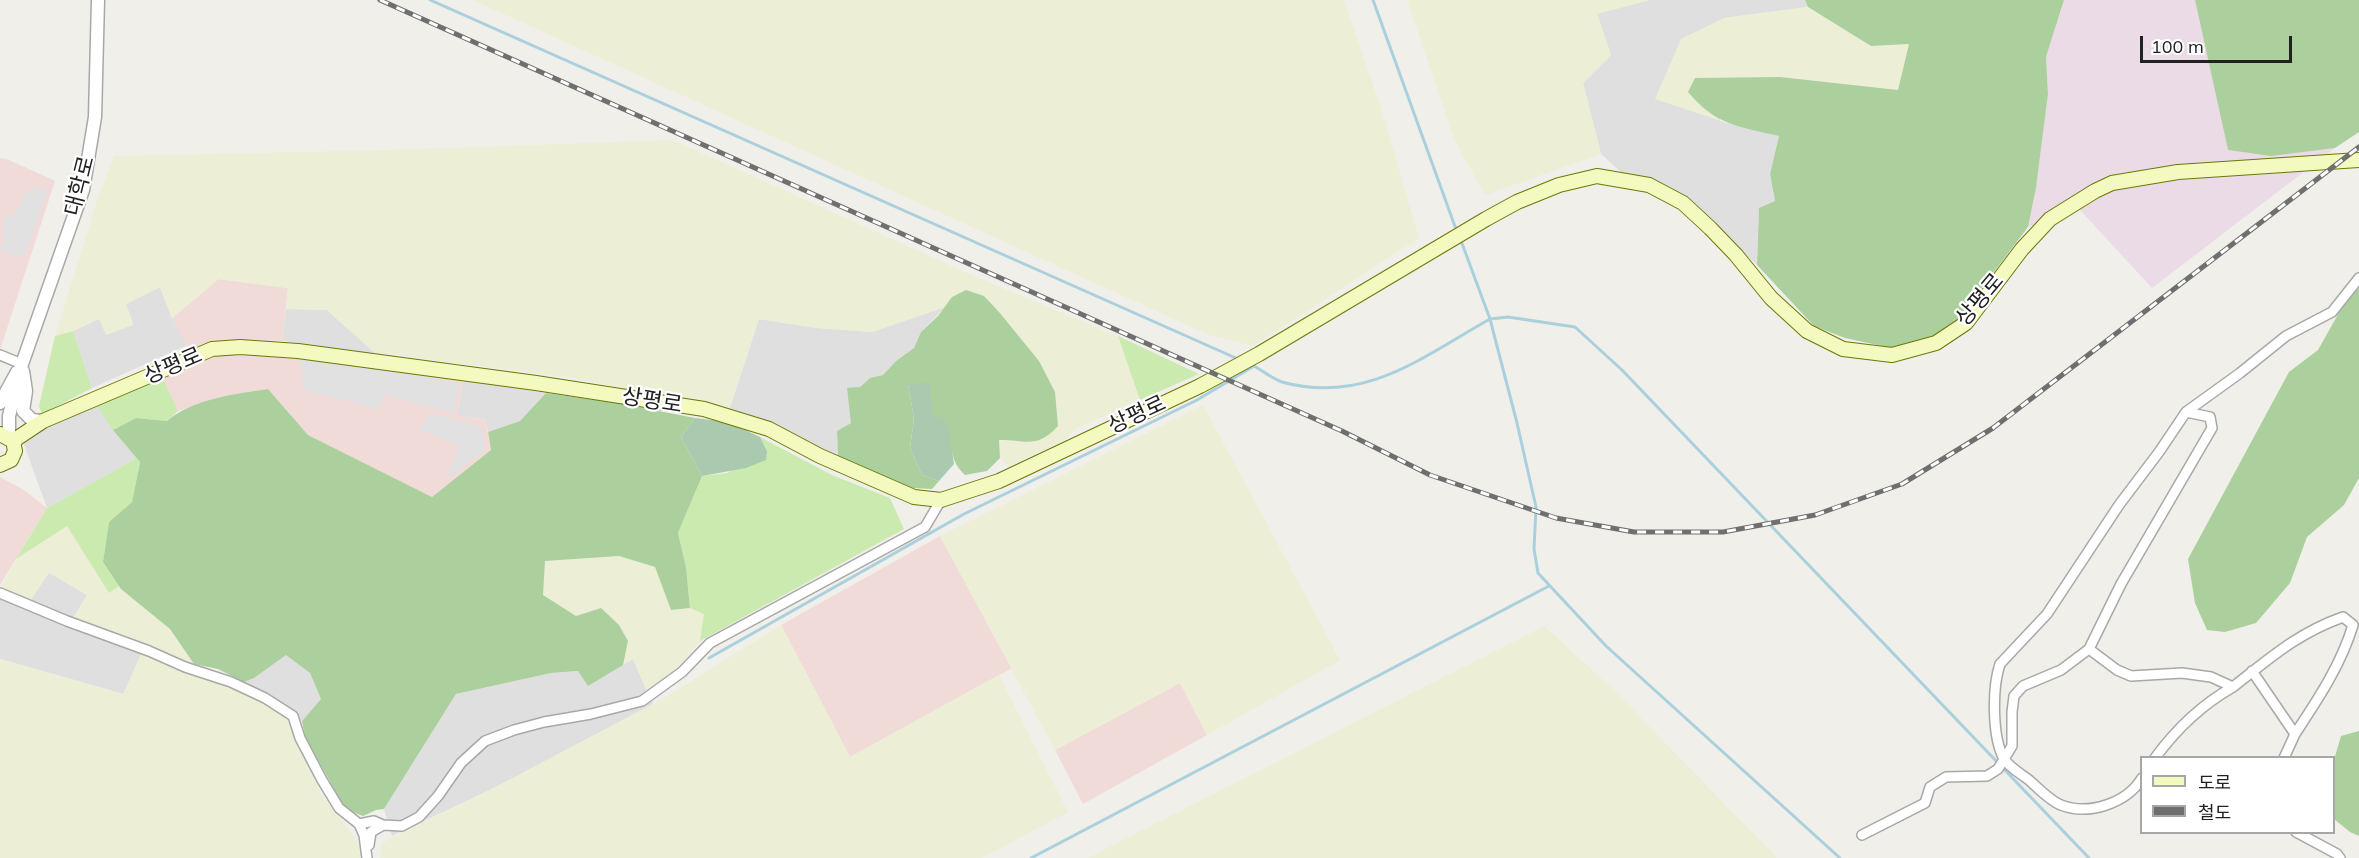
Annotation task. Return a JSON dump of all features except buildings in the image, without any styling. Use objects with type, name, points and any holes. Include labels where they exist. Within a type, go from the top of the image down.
[{"type":"main road","name":"상평로","points":[[7,438],[213,349],[252,347],[298,351],[536,383],[704,410],[769,429],[820,456],[914,497],[941,500],[999,481],[1232,369],[1517,202],[1559,185],[1597,176],[1649,185],[1683,203],[1736,255],[1771,298],[1807,331],[1843,349],[1892,355],[1936,343],[1966,323],[2022,249],[2050,219],[2112,183],[2178,172],[2359,160]]},
{"type":"main road","points":[[2,466],[14,456],[7,438]]},
{"type":"street","name":"대학로","points":[[7,438],[9,416],[22,364],[82,190],[95,117],[98,0]]},
{"type":"street","points":[[2140,781],[2136,788],[2120,800],[2079,809],[2059,805],[2005,760],[1998,738],[1994,698],[1996,675],[2000,664],[2047,614],[2118,505],[2159,452],[2186,412],[2286,336],[2332,312],[2359,278]]},
{"type":"street","points":[[0,355],[22,364],[26,391],[23,411],[32,420],[43,421]]},
{"type":"street","name":"대학로","points":[[0,403],[22,364]]},
{"type":"street","points":[[1862,835],[1924,803],[1930,787],[1946,777],[1987,776],[1998,769],[2005,760],[2012,746],[2014,696],[2023,686],[2061,670],[2089,649],[2121,584],[2212,428],[2210,417],[2186,412]]},
{"type":"street","points":[[359,824],[374,822],[402,826],[419,817],[438,796],[461,763],[485,741],[544,722],[591,714],[642,701],[682,672],[710,643],[925,527],[941,500]]},
{"type":"street","points":[[0,593],[185,667],[231,682],[265,698],[293,716],[300,738],[339,808],[359,824],[364,835],[367,856]]},
{"type":"street","points":[[2157,756],[2183,723],[2209,700],[2233,687],[2282,647],[2321,625],[2343,617],[2353,625],[2346,649],[2336,670],[2295,734],[2285,756]]},
{"type":"street","points":[[2089,649],[2117,670],[2131,676],[2182,673],[2211,677],[2233,687]]},
{"type":"street","points":[[2252,671],[2295,734]]},
{"type":"street","points":[[367,856],[370,832],[383,825]]},
{"type":"street","points":[[2300,834],[2337,854],[2340,858]]},
{"type":"shaded area","points":[[1650,0],[1805,0],[1808,7],[1724,18],[1720,121],[1779,136],[1770,174],[1775,201],[1759,209],[1757,265],[1680,195],[1622,173],[1601,154],[1583,83],[1611,55],[1597,13]]},
{"type":"shaded area","points":[[2064,0],[2195,0],[2228,150],[2268,155],[2335,148],[2152,288],[2080,210],[2028,227],[2036,188],[2048,94],[2046,57]]},
{"type":"shaded area","points":[[0,158],[55,181],[0,350]]},
{"type":"shaded area","points":[[32,187],[48,191],[23,258],[0,250],[4,240],[3,217],[16,213],[24,195]]},
{"type":"shaded area","points":[[218,279],[288,288],[282,341],[226,342],[190,351],[172,318]]},
{"type":"shaded area","points":[[160,287],[171,316],[188,345],[92,388],[73,331],[100,318],[133,324],[126,304]]},
{"type":"shaded area","points":[[945,307],[921,332],[914,348],[896,361],[883,375],[870,378],[860,387],[851,423],[837,431],[838,456],[729,410],[759,319],[817,328],[872,332]]},
{"type":"shaded area","points":[[286,309],[327,310],[376,354],[282,341]]},
{"type":"shaded area","points":[[231,351],[285,354],[463,378],[457,416],[485,419],[491,450],[432,497],[308,435],[268,389],[226,396],[178,411],[163,378]]},
{"type":"shaded area","points":[[299,357],[459,382],[454,413],[392,397],[386,393],[378,410],[343,399],[304,391]]},
{"type":"shaded area","points":[[463,378],[546,393],[520,421],[488,432],[485,419],[457,416]]},
{"type":"shaded area","points":[[95,403],[137,458],[47,508],[22,439]]},
{"type":"shaded area","points":[[432,413],[481,427],[485,451],[446,479],[459,445],[419,429]]},
{"type":"shaded area","points":[[0,477],[24,490],[47,508],[0,585]]},
{"type":"shaded area","points":[[940,536],[1012,668],[850,757],[781,625]]},
{"type":"shaded area","points":[[49,572],[87,595],[72,620],[30,601]]},
{"type":"shaded area","points":[[0,598],[142,652],[124,694],[0,659]]},
{"type":"shaded area","points":[[286,654],[310,673],[321,699],[302,721],[244,682],[254,678]]},
{"type":"shaded area","points":[[633,659],[653,704],[494,788],[392,836],[384,809],[456,694],[551,673],[579,671],[588,685]]},
{"type":"shaded area","points":[[1180,683],[1207,735],[1083,804],[1055,750]]},
{"type":"green space","points":[[473,0],[1344,0],[1382,111],[1419,238],[1253,346],[1209,335]]},
{"type":"green space","points":[[1407,0],[1650,0],[1597,14],[1611,55],[1583,83],[1601,154],[1485,195],[1455,141]]},
{"type":"green space","points":[[1805,0],[2064,0],[2046,57],[2048,94],[2036,188],[2028,227],[1959,318],[1933,337],[1891,348],[1845,338],[1814,326],[1757,265],[1759,208],[1775,201],[1770,174],[1779,136],[1729,123],[1709,112],[1688,92],[1695,78],[1780,77],[1898,90],[1909,44],[1871,46],[1808,7]]},
{"type":"green space","points":[[2195,0],[2359,0],[2359,132],[2335,148],[2271,156],[2228,150]]},
{"type":"green space","points":[[1808,7],[1871,46],[1909,44],[1898,90],[1780,77],[1700,106],[1721,121],[1655,99],[1681,39],[1724,18]]},
{"type":"green space","points":[[673,140],[974,276],[1118,336],[1140,400],[1075,429],[1065,441],[1009,466],[1000,458],[999,440],[1031,442],[1016,335],[1006,321],[952,297],[945,307],[872,332],[817,328],[759,319],[729,410],[572,378],[376,354],[327,310],[286,309],[288,288],[219,279],[172,318],[160,287],[126,304],[133,325],[106,335],[99,319],[73,331],[55,336],[97,201],[114,156],[390,150]]},
{"type":"green space","points":[[2359,288],[2359,478],[2344,505],[2307,537],[2290,583],[2256,623],[2225,632],[2207,630],[2195,603],[2188,559],[2289,372],[2318,350],[2346,300]]},
{"type":"green space","points":[[966,290],[984,296],[1039,361],[1055,392],[1058,426],[1037,441],[999,440],[1000,458],[987,471],[965,475],[956,463],[939,428],[908,384],[914,419],[910,448],[922,475],[939,481],[932,489],[913,488],[838,456],[837,431],[851,423],[847,388],[860,387],[870,378],[883,375],[896,361],[914,348],[921,332],[938,316],[952,297]]},
{"type":"green space","points":[[73,331],[92,388],[42,414],[39,406],[55,336]]},
{"type":"green space","points":[[1118,336],[1199,374],[1140,400]]},
{"type":"green space","points":[[163,378],[178,411],[167,421],[136,418],[113,430],[95,403]]},
{"type":"green space","points":[[930,382],[932,415],[943,418],[949,431],[954,464],[939,481],[922,475],[910,448],[914,419],[908,384]]},
{"type":"green space","points":[[268,389],[308,435],[432,497],[491,450],[488,432],[520,421],[546,393],[617,403],[695,418],[681,437],[702,476],[678,533],[686,567],[690,608],[671,610],[655,567],[619,556],[545,561],[543,595],[576,616],[601,608],[619,625],[628,641],[623,665],[588,686],[578,671],[551,673],[456,694],[384,809],[363,816],[345,809],[305,736],[302,721],[321,699],[310,673],[286,655],[254,678],[244,682],[218,669],[194,664],[170,629],[121,589],[103,562],[109,522],[132,502],[140,462],[113,430],[136,418],[167,421],[189,407],[201,403]]},
{"type":"green space","points":[[1203,405],[1340,660],[1207,735],[1180,683],[1055,750],[940,536]]},
{"type":"green space","points":[[695,418],[728,422],[760,437],[767,451],[766,460],[746,468],[702,476],[681,437]]},
{"type":"green space","points":[[760,437],[832,475],[890,498],[904,529],[700,641],[704,614],[690,608],[686,567],[678,533],[702,476],[727,473],[767,451]]},
{"type":"green space","points":[[137,458],[140,461],[132,502],[109,522],[103,562],[119,586],[109,593],[67,526],[16,559],[47,508]]},
{"type":"green space","points":[[67,525],[109,592],[119,586],[170,629],[194,664],[122,635],[72,620],[87,595],[49,573],[30,601],[0,589],[16,559]]},
{"type":"green space","points":[[619,556],[655,567],[671,609],[690,608],[704,613],[700,641],[673,672],[647,692],[633,659],[623,665],[628,641],[619,625],[601,608],[576,616],[543,595],[544,561]]},
{"type":"green space","points":[[781,625],[850,757],[999,675],[1068,812],[982,858],[380,858],[382,843],[494,788],[661,700]]},
{"type":"green space","points":[[1544,626],[1613,689],[1777,858],[1088,858]]},
{"type":"green space","points":[[142,652],[282,710],[323,797],[362,847],[360,858],[0,858],[0,659],[123,694]]},
{"type":"green space","points":[[2359,731],[2359,836],[2335,820],[2335,757],[2341,736]]},
{"type":"waterway","points":[[430,0],[1238,359]]},
{"type":"waterway","points":[[1373,0],[1457,232]]},
{"type":"waterway","points":[[1460,238],[1490,319],[1517,423],[1536,507],[1534,549],[1538,573],[1606,646],[1840,858]]},
{"type":"waterway","points":[[1250,364],[1282,382],[1312,387],[1340,387],[1366,382],[1392,373],[1416,362],[1490,319],[1508,317],[1575,327],[1622,370],[2089,858]]},
{"type":"waterway","points":[[709,658],[964,514],[1197,400],[1254,366]]},
{"type":"waterway","points":[[1031,858],[1549,586]]},
{"type":"railway","points":[[380,0],[1342,431],[1430,475],[1556,518],[1634,532],[1723,532],[1815,515],[1902,484],[1993,428],[2359,147]]}]
